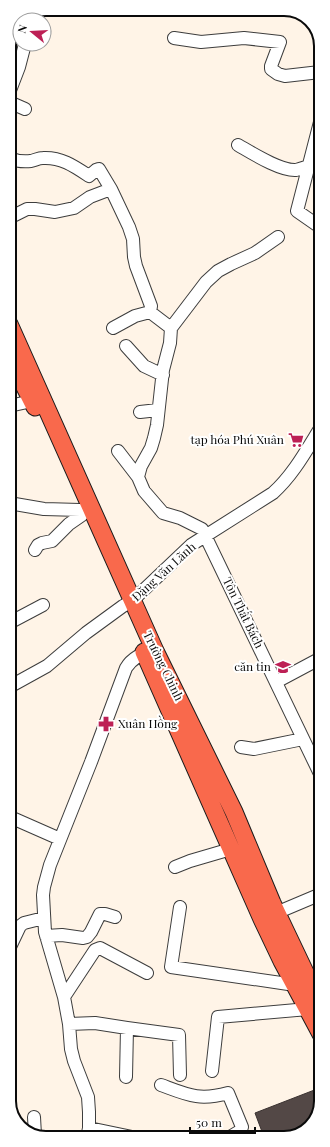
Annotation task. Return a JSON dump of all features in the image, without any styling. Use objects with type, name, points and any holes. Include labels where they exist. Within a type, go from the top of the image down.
[{"type":"highway","name":"Trường Chinh","points":[[16,339],[56,428],[231,849],[262,919],[295,984],[314,1007]]},
{"type":"highway","name":"Trường Chinh","points":[[16,369],[32,401],[81,512],[128,603]]},
{"type":"highway","name":"Trường Chinh","points":[[150,652],[234,812],[314,1006]]},
{"type":"street","points":[[174,38],[201,42],[244,38],[280,42],[271,69],[278,74],[285,76],[314,73]]},
{"type":"street","points":[[16,73],[23,52]]},
{"type":"street","points":[[16,57],[21,58]]},
{"type":"street","points":[[16,105],[25,109]]},
{"type":"street","points":[[238,145],[268,162],[280,166],[296,170],[309,166]]},
{"type":"street","points":[[314,146],[297,211],[314,223]]},
{"type":"street","points":[[16,161],[30,161],[42,158],[61,160],[89,176],[99,169],[111,189],[129,227],[133,239],[136,266],[151,306],[150,312]]},
{"type":"street","points":[[16,214],[27,209],[35,208],[55,212],[74,208],[90,198],[111,189]]},
{"type":"street","points":[[138,477],[138,472],[153,443],[157,425],[163,375],[170,343],[171,328],[206,282],[218,271],[255,253],[278,237]]},
{"type":"street","points":[[150,312],[171,328]]},
{"type":"street","points":[[113,328],[135,316],[150,312]]},
{"type":"street","points":[[126,346],[144,366],[163,375]]},
{"type":"street","points":[[16,404],[32,401]]},
{"type":"street","points":[[140,412],[158,410]]},
{"type":"street","name":"Đặng Văn Lãnh","points":[[16,684],[47,666],[86,633],[128,603],[191,546],[273,493],[282,485],[298,464],[314,437]]},
{"type":"street","points":[[118,451],[138,477],[144,491],[163,513],[180,518],[202,529],[206,536]]},
{"type":"street","points":[[16,504],[44,509],[81,512]]},
{"type":"street","points":[[35,550],[38,545],[52,541],[81,512]]},
{"type":"street","name":"Tôn Thất Bách","points":[[206,536],[314,762]]},
{"type":"street","points":[[16,619],[43,604]]},
{"type":"street","points":[[88,1131],[88,1097],[74,1061],[64,997],[46,936],[43,895],[44,887],[50,865],[126,668],[129,662],[133,659],[150,652]]},
{"type":"street","points":[[276,682],[314,662]]},
{"type":"street","points":[[241,747],[254,749],[303,739]]},
{"type":"street","points":[[16,820],[60,839]]},
{"type":"street","points":[[175,867],[231,849]]},
{"type":"street","points":[[276,913],[314,897]]},
{"type":"street","points":[[180,906],[172,967],[295,984]]},
{"type":"street","points":[[46,936],[87,937],[100,914],[115,917]]},
{"type":"street","points":[[16,934],[20,926],[24,923],[44,918]]},
{"type":"street","points":[[87,937],[97,949],[100,948],[147,973]]},
{"type":"street","points":[[64,997],[97,949]]},
{"type":"street","points":[[212,1070],[218,1017],[314,1008]]},
{"type":"street","points":[[69,1024],[95,1023],[179,1035],[180,1075]]},
{"type":"street","points":[[126,1077],[127,1028]]},
{"type":"street","points":[[161,1085],[199,1097],[228,1093],[242,1127],[240,1131]]},
{"type":"street","points":[[34,1117],[35,1129]]},
{"type":"building","points":[[314,1090],[314,1101],[310,1116],[307,1121],[294,1129],[284,1131],[262,1131],[255,1113]]},
{"type":"place","name":"tạp hóa Phú Xuân","points":[[296,440]]},
{"type":"place","name":"căn tin","points":[[283,667]]},
{"type":"place","name":"Xuân Hồng","points":[[106,724]]}]
